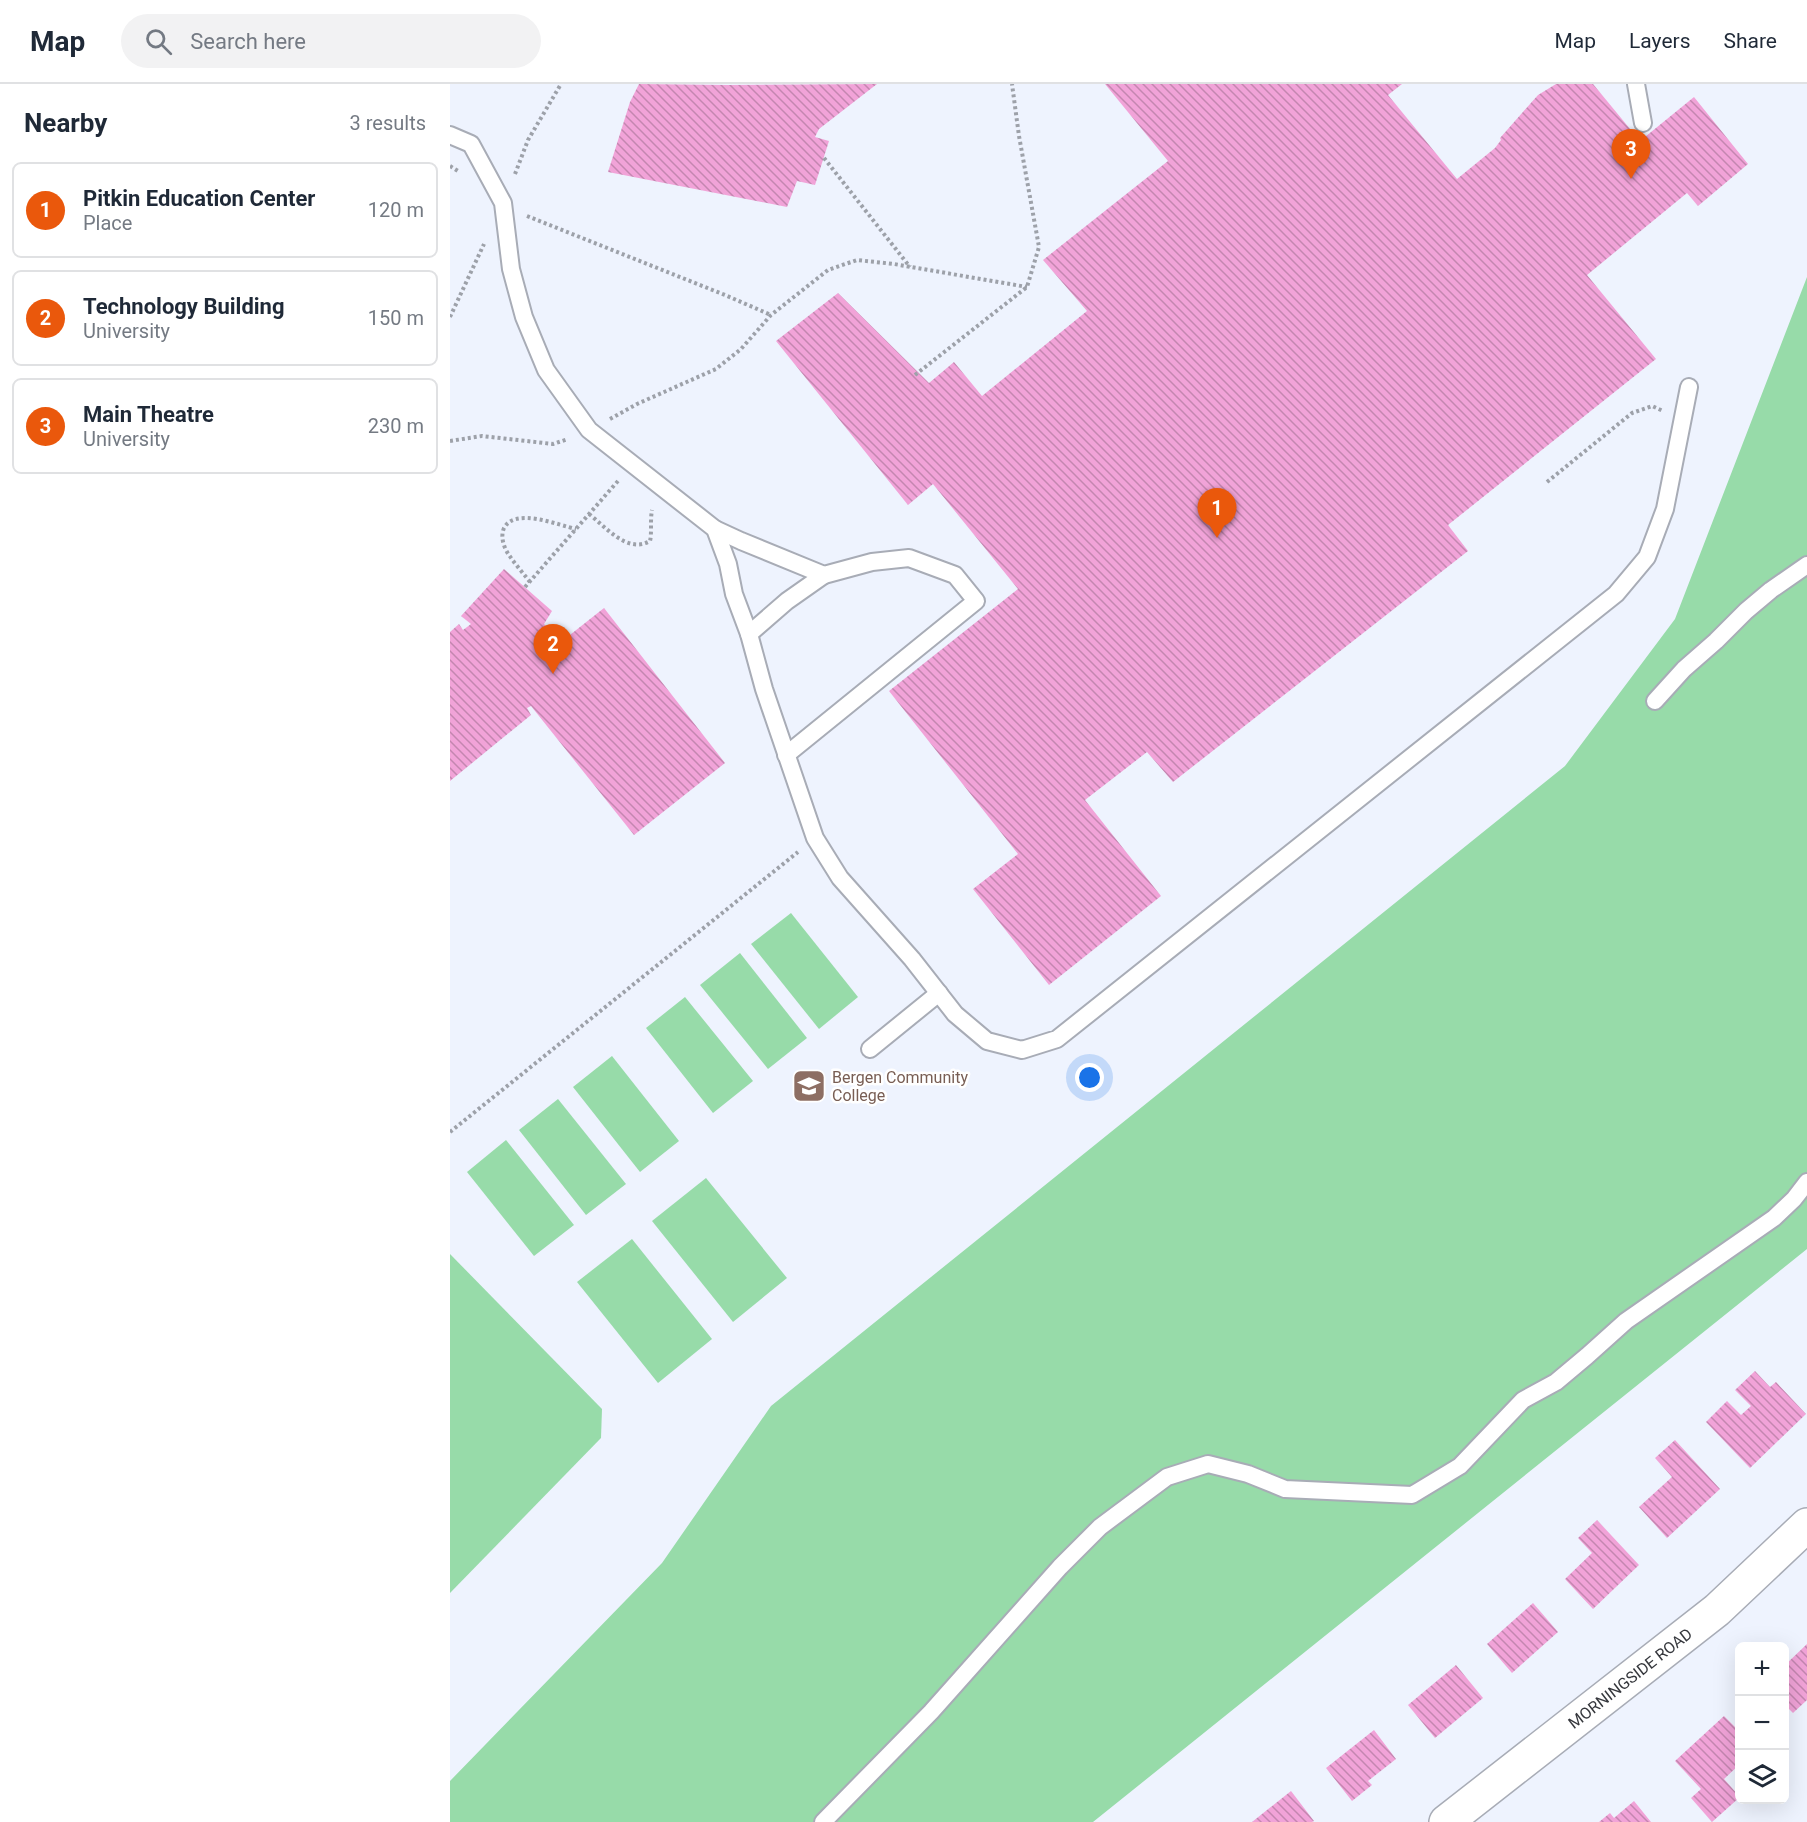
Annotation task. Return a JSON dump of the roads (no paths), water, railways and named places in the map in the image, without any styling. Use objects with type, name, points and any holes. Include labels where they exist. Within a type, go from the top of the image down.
[{"type":"street","name":"MORNINGSIDE ROAD","points":[[1446,1822],[1717,1610],[1807,1525]]},
{"type":"lane","points":[[1636,84],[1643,123]]},
{"type":"lane","points":[[450,135],[471,144],[503,203],[511,269],[525,317],[546,370],[589,430],[715,529],[741,542],[824,575]]},
{"type":"lane","points":[[715,529],[728,564],[734,594],[749,634],[764,689],[815,838],[840,879],[912,959],[955,1014],[987,1041],[1022,1050],[1057,1039],[1616,594],[1647,557],[1665,510],[1689,387]]},
{"type":"lane","points":[[749,634],[788,601],[824,575],[872,562],[909,558],[955,575],[976,601],[786,755]]},
{"type":"lane","points":[[1655,701],[1684,669],[1746,611],[1807,565]]},
{"type":"lane","points":[[870,1049],[939,993]]},
{"type":"lane","points":[[823,1822],[931,1712],[1100,1527],[1167,1478],[1208,1464],[1248,1474],[1285,1489],[1412,1495],[1460,1466],[1524,1400],[1556,1382],[1626,1321],[1774,1218],[1794,1199],[1807,1182]]},
{"type":"place","name":"Main Theatre","points":[[1631,179]]},
{"type":"place","name":"Pitkin Education Center","points":[[1217,538]]},
{"type":"place","name":"Technology Building","points":[[553,674]]},
{"type":"place","name":"Bergen Community College","points":[[809,1086]]}]
